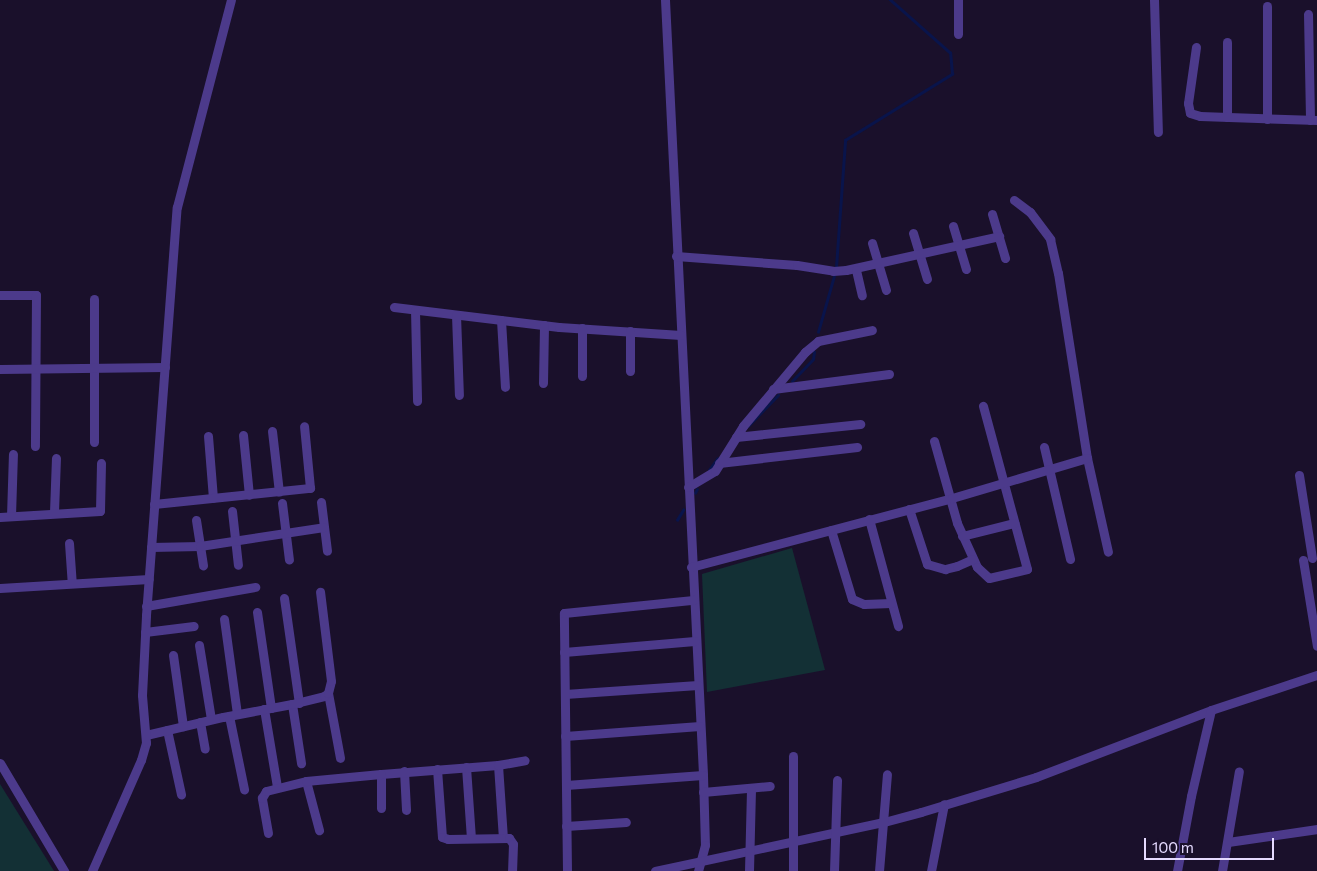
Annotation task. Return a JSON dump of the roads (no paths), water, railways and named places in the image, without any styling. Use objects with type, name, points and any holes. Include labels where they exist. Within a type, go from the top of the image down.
[{"type":"street","points":[[92,871],[141,760],[146,743],[142,695],[146,606],[177,207],[231,0]]},
{"type":"street","points":[[665,0],[680,335],[687,425],[691,567],[703,774],[705,845],[698,871]]},
{"type":"street","points":[[958,0],[958,34]]},
{"type":"street","points":[[1154,0],[1158,132]]},
{"type":"street","points":[[1267,6],[1267,119]]},
{"type":"street","points":[[1196,47],[1188,103],[1190,113],[1200,116],[1314,120],[1308,14]]},
{"type":"street","points":[[1226,42],[1227,116]]},
{"type":"street","points":[[1014,200],[1030,212],[1050,239],[1058,272],[1086,458],[1108,552]]},
{"type":"street","points":[[992,214],[1005,258]]},
{"type":"street","points":[[953,226],[966,269]]},
{"type":"street","points":[[913,233],[927,279]]},
{"type":"street","points":[[676,256],[797,264],[832,271],[856,270],[999,236]]},
{"type":"street","points":[[872,243],[880,264],[886,290]]},
{"type":"street","points":[[856,270],[862,295]]},
{"type":"street","points":[[0,295],[36,296],[34,446]]},
{"type":"street","points":[[94,299],[94,442]]},
{"type":"street","points":[[394,307],[544,325],[680,335]]},
{"type":"street","points":[[416,310],[417,401]]},
{"type":"street","points":[[456,315],[459,395]]},
{"type":"street","points":[[501,320],[505,387]]},
{"type":"street","points":[[543,384],[544,325]]},
{"type":"street","points":[[582,328],[582,376]]},
{"type":"street","points":[[688,487],[710,476],[773,389],[818,341],[872,330]]},
{"type":"street","points":[[630,332],[630,371]]},
{"type":"street","points":[[0,370],[164,367]]},
{"type":"street","points":[[773,389],[889,374]]},
{"type":"street","points":[[934,440],[962,536],[978,570],[989,578],[1027,568],[983,406]]},
{"type":"street","points":[[738,437],[860,424]]},
{"type":"street","points":[[154,504],[310,488],[304,426]]},
{"type":"street","points":[[272,431],[279,492]]},
{"type":"street","points":[[243,435],[249,495]]},
{"type":"street","points":[[208,436],[213,498]]},
{"type":"street","points":[[1044,447],[1070,559]]},
{"type":"street","points":[[720,461],[857,448]]},
{"type":"street","points":[[11,516],[13,454]]},
{"type":"street","points":[[54,512],[56,458]]},
{"type":"street","points":[[691,567],[952,498],[1048,467],[1086,458]]},
{"type":"street","points":[[0,517],[54,512],[100,511],[101,464]]},
{"type":"street","points":[[1299,476],[1317,646]]},
{"type":"street","points":[[320,502],[327,551]]},
{"type":"street","points":[[282,503],[289,560]]},
{"type":"street","points":[[909,509],[927,564],[945,568],[957,566],[973,559]]},
{"type":"street","points":[[232,511],[238,565]]},
{"type":"street","points":[[870,519],[898,626]]},
{"type":"street","points":[[196,520],[203,565]]},
{"type":"street","points":[[962,536],[1014,523]]},
{"type":"street","points":[[151,547],[200,546],[324,527]]},
{"type":"street","points":[[831,530],[852,599],[864,604],[891,603]]},
{"type":"street","points":[[68,543],[72,582]]},
{"type":"street","points":[[0,588],[72,582],[148,579]]},
{"type":"street","points":[[146,606],[255,587]]},
{"type":"street","points":[[320,592],[331,681],[328,692],[340,758]]},
{"type":"street","points":[[284,598],[301,762]]},
{"type":"street","points":[[567,871],[564,613],[693,600]]},
{"type":"street","points":[[258,612],[267,709],[277,787]]},
{"type":"street","points":[[224,619],[233,715],[244,789]]},
{"type":"street","points":[[145,632],[194,626]]},
{"type":"street","points":[[564,652],[695,641]]},
{"type":"street","points":[[199,645],[211,720]]},
{"type":"street","points":[[173,655],[183,726]]},
{"type":"street","points":[[655,871],[884,822],[1061,769],[1211,710],[1317,675]]},
{"type":"street","points":[[566,694],[698,685]]},
{"type":"street","points":[[146,735],[296,703],[324,696],[328,692]]},
{"type":"street","points":[[1178,871],[1191,796],[1211,710]]},
{"type":"street","points":[[200,722],[205,749]]},
{"type":"street","points":[[565,736],[700,726]]},
{"type":"street","points":[[167,730],[181,794]]},
{"type":"street","points":[[793,756],[793,871]]},
{"type":"street","points":[[268,833],[262,795],[268,789],[306,781],[404,771],[498,765],[525,760]]},
{"type":"street","points":[[0,763],[64,871]]},
{"type":"street","points":[[498,765],[503,838]]},
{"type":"street","points":[[466,767],[472,838]]},
{"type":"street","points":[[437,769],[442,837],[448,839],[509,838],[512,844],[512,871]]},
{"type":"street","points":[[404,771],[406,810]]},
{"type":"street","points":[[1222,871],[1239,771]]},
{"type":"street","points":[[381,774],[381,808]]},
{"type":"street","points":[[566,785],[703,774]]},
{"type":"street","points":[[879,871],[887,774]]},
{"type":"street","points":[[834,871],[837,780]]},
{"type":"street","points":[[306,781],[319,830]]},
{"type":"street","points":[[703,792],[770,786]]},
{"type":"street","points":[[749,871],[751,788]]},
{"type":"street","points":[[931,871],[944,804]]},
{"type":"street","points":[[566,826],[626,822]]},
{"type":"street","points":[[1228,842],[1317,829]]},
{"type":"waterway","points":[[836,267],[845,140],[952,74],[950,53],[890,0]]},
{"type":"waterway","points":[[818,332],[834,276]]},
{"type":"waterway","points":[[792,381],[813,359],[814,352]]},
{"type":"waterway","points":[[748,426],[778,395]]},
{"type":"waterway","points":[[709,470],[717,459]]},
{"type":"waterway","points":[[695,493],[697,489]]},
{"type":"waterway","points":[[677,520],[683,510]]}]
